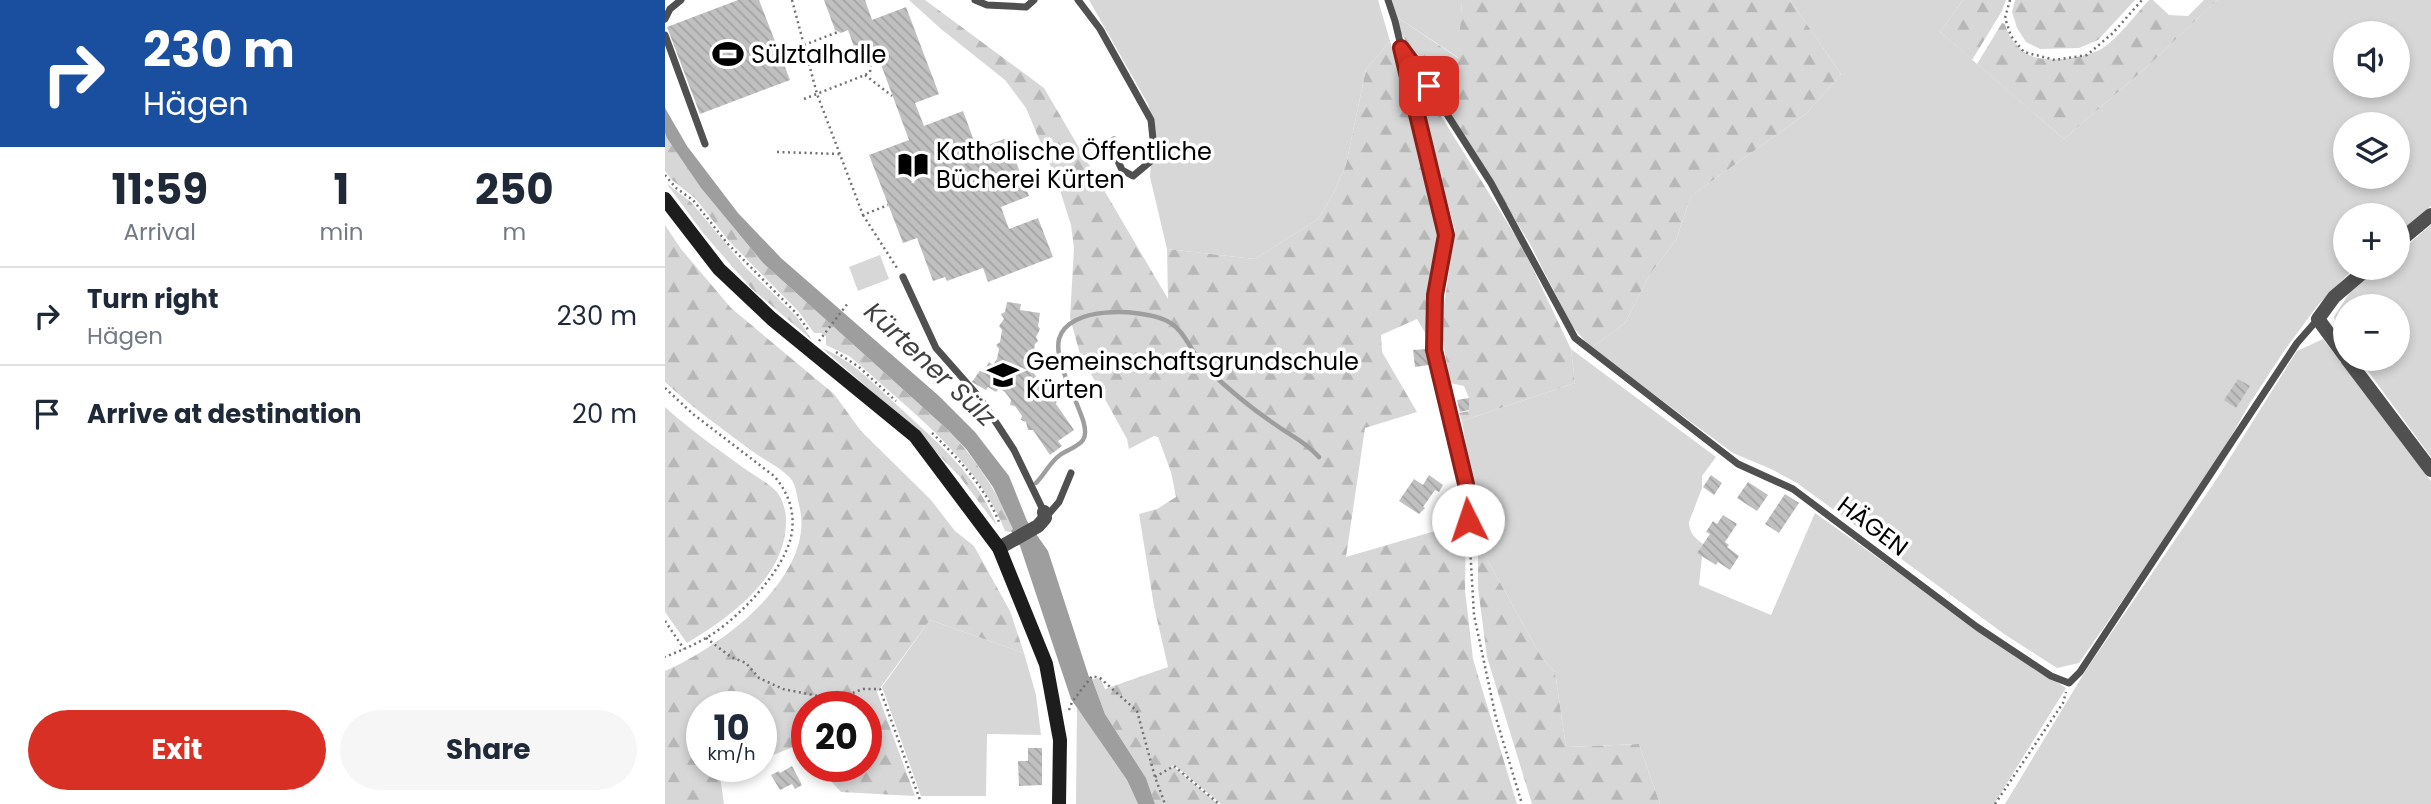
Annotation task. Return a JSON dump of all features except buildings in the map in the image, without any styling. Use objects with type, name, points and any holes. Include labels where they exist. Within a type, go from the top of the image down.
[{"type":"main road","points":[[665,199],[719,269],[772,319],[915,436],[1004,546],[1046,664],[1061,740],[1059,804]]},
{"type":"street","points":[[2410,232],[2431,215]]},
{"type":"street","points":[[2333,339],[2318,319],[2334,296],[2353,280]]},
{"type":"street","points":[[2357,371],[2431,470]]},
{"type":"street","points":[[1004,546],[1042,518]]},
{"type":"lane","points":[[665,19],[670,9],[681,0]]},
{"type":"lane","points":[[975,0],[987,5],[1026,7],[1034,0]]},
{"type":"lane","points":[[1078,0],[1100,29],[1151,120],[1151,161],[1133,176],[1122,170],[1114,152],[1114,140]]},
{"type":"lane","name":"HÄGEN","points":[[1388,0],[1446,235],[1435,295],[1434,350],[1466,484],[1468,520]]},
{"type":"lane","points":[[665,35],[705,144]]},
{"type":"lane","name":"HÄGEN","points":[[1401,48],[1429,86],[1491,183],[1575,338],[1738,464],[1793,489],[1977,627],[2052,676],[2069,683]]},
{"type":"lane","points":[[903,277],[936,348],[980,398],[1014,450],[1042,518],[1059,502],[1071,472]]},
{"type":"lane","points":[[2069,683],[2080,672],[2297,343],[2318,319]]},
{"type":"path","points":[[792,0],[817,94],[863,215],[903,277]]},
{"type":"path","points":[[2010,0],[2005,18],[2011,36],[2024,52],[2055,60],[2087,55],[2113,33],[2142,0]]},
{"type":"path","points":[[804,45],[838,32]]},
{"type":"path","points":[[804,99],[870,72],[872,53]]},
{"type":"path","points":[[865,75],[893,96]]},
{"type":"path","points":[[777,152],[840,154]]},
{"type":"path","points":[[665,175],[676,188],[693,200],[748,267],[797,314],[824,346]]},
{"type":"path","points":[[863,215],[888,205]]},
{"type":"path","points":[[819,341],[848,303]]},
{"type":"path","points":[[831,350],[853,362],[896,401]]},
{"type":"path","points":[[665,388],[693,414],[774,477],[784,488],[792,513],[791,537],[781,559],[763,586],[742,610],[706,638],[665,657]]},
{"type":"path","points":[[924,426],[954,455],[978,485],[1001,528],[1004,546]]},
{"type":"path","points":[[1468,520],[1474,615],[1496,718],[1522,804]]},
{"type":"path","points":[[665,621],[684,649]]},
{"type":"path","points":[[706,638],[731,657],[746,663],[759,678],[783,689],[818,696],[880,689],[920,800]]},
{"type":"path","points":[[1072,702],[1092,676],[1100,678],[1137,711],[1165,804]]},
{"type":"path","points":[[1995,804],[2063,703],[2069,683]]},
{"type":"path","points":[[1155,777],[1174,766],[1219,804]]},
{"type":"green space","points":[[909,0],[925,0],[1044,88],[1168,299],[1167,249],[1255,259],[1318,219],[1346,165],[1366,69],[1390,41],[1439,215],[1441,247],[1431,304],[1430,341],[1417,319],[1381,335],[1382,352],[1417,412],[1365,428],[1346,557],[1466,522],[1465,590],[1473,659],[1517,804],[1221,804],[1174,765],[1169,768],[1174,767],[1218,804],[1155,804],[1146,778],[1105,714],[1092,679],[1100,678],[1105,689],[1168,667],[1154,606],[1139,514],[1157,509],[1176,497],[1171,472],[1158,437],[1154,436],[1129,449],[1127,439],[1080,354],[1070,318],[1074,248],[1071,225],[1058,184],[1026,108],[1005,80]]},
{"type":"green space","points":[[1089,0],[1378,0],[1390,41],[1366,69],[1346,165],[1318,219],[1255,259],[1167,249],[1150,177],[1153,126],[1148,104]]},
{"type":"green space","points":[[1392,0],[1462,0],[1459,58],[1397,17]]},
{"type":"green space","points":[[1462,0],[1790,0],[1841,74],[1807,113],[1691,196],[1676,240],[1650,274],[1625,323],[1591,348],[1572,326],[1530,244],[1401,33],[1397,17],[1458,58]]},
{"type":"green space","points":[[1790,0],[1963,0],[1940,32],[2064,139],[2149,65],[2217,0],[2431,0],[2431,206],[2410,223],[2410,203],[2333,203],[2333,280],[2342,280],[2318,305],[2284,351],[2250,403],[2208,477],[2079,663],[2057,668],[2007,636],[1797,483],[1733,453],[1591,348],[1625,323],[1650,274],[1676,240],[1691,196],[1807,113],[1841,74]]},
{"type":"green space","points":[[1963,0],[2006,0],[1972,60],[1940,32]]},
{"type":"green space","points":[[2015,0],[2135,0],[2098,40],[2079,48],[2040,49],[2026,42],[2017,28],[2012,12]]},
{"type":"green space","points":[[2149,0],[2153,0],[2169,15],[2188,16],[2204,0],[2217,0],[2149,65],[2064,139],[1977,64],[2002,23],[2017,45],[2027,54],[2045,59],[2062,59],[2103,48]]},
{"type":"green space","points":[[1410,66],[1523,248],[1571,349],[1575,383],[1462,421],[1459,413],[1469,411],[1469,398],[1464,386],[1450,383],[1443,341],[1444,306],[1455,230]]},
{"type":"green space","points":[[665,133],[701,188],[763,263],[958,441],[985,477],[1014,530],[1005,531],[978,482],[943,440],[849,356],[826,345],[826,336],[814,333],[799,312],[729,241],[695,198],[672,180],[665,171]]},
{"type":"green space","points":[[667,184],[691,202],[746,268],[796,316],[812,340],[752,289],[703,233]]},
{"type":"green space","points":[[665,225],[681,249],[731,308],[834,394],[861,431],[931,500],[955,531],[974,546],[1010,611],[1024,653],[930,620],[878,691],[791,691],[791,748],[777,754],[777,691],[686,691],[686,782],[721,782],[724,804],[665,804],[665,671],[712,645],[760,606],[794,558],[801,532],[799,505],[791,479],[708,418],[665,382]]},
{"type":"green space","points":[[2431,225],[2431,457],[2368,371],[2410,371],[2410,294],[2349,294],[2364,280],[2410,280],[2410,243]]},
{"type":"green space","points":[[880,255],[889,279],[858,291],[849,267]]},
{"type":"green space","points":[[2323,339],[2333,352],[2333,371],[2347,371],[2431,481],[2431,804],[2005,804],[2086,670],[2218,477],[2297,351]]},
{"type":"green space","points":[[822,348],[844,359],[863,374],[942,447],[979,491],[997,526],[960,477],[905,420]]},
{"type":"green space","points":[[1571,349],[1716,457],[1702,476],[1702,488],[1689,522],[1693,535],[1703,544],[1698,553],[1702,556],[1699,585],[1771,615],[1815,513],[2000,645],[2066,688],[1994,804],[1660,804],[1639,744],[1566,747],[1555,672],[1542,658],[1478,543],[1478,520],[1462,421],[1575,383]]},
{"type":"green space","points":[[665,407],[772,488],[782,500],[786,516],[784,540],[767,577],[738,607],[687,643],[665,612]]},
{"type":"green space","points":[[1478,543],[1542,658],[1555,672],[1566,747],[1639,744],[1660,804],[1532,804],[1487,657],[1478,588]]},
{"type":"green space","points":[[930,620],[1024,653],[1036,695],[1041,735],[987,734],[986,796],[921,796],[882,687]]},
{"type":"green space","points":[[882,706],[915,796],[841,792],[832,782],[882,782]]},
{"type":"green space","points":[[1077,707],[1127,780],[1138,804],[1076,804]]},
{"type":"shaded area","points":[[665,108],[687,146],[738,213],[781,258],[939,396],[975,432],[1009,476],[1027,521],[1048,551],[1089,677],[1105,714],[1146,778],[1155,804],[1138,804],[1127,780],[1071,699],[1020,546],[1011,531],[1013,529],[993,487],[967,450],[763,263],[701,188],[667,138]]},
{"type":"waterway","points":[[1036,483],[1056,458],[1083,440],[1085,432],[1079,409],[1061,365],[1059,339],[1065,328],[1076,320],[1106,313],[1153,316],[1172,324],[1214,376],[1319,457]]},
{"type":"place","name":"Sülztalhalle","points":[[728,54]]},
{"type":"place","name":"Katholische Öffentliche Bücherei Kürten","points":[[913,165]]},
{"type":"place","name":"Gemeinschaftsgrundschule Kürten","points":[[1003,375]]},
{"type":"route","points":[[1429,86],[1401,48],[1446,235],[1435,295],[1434,350],[1466,484],[1468,520]]},
{"type":"water label","name":"Kürtener Sülz","points":[[930,364]]}]
